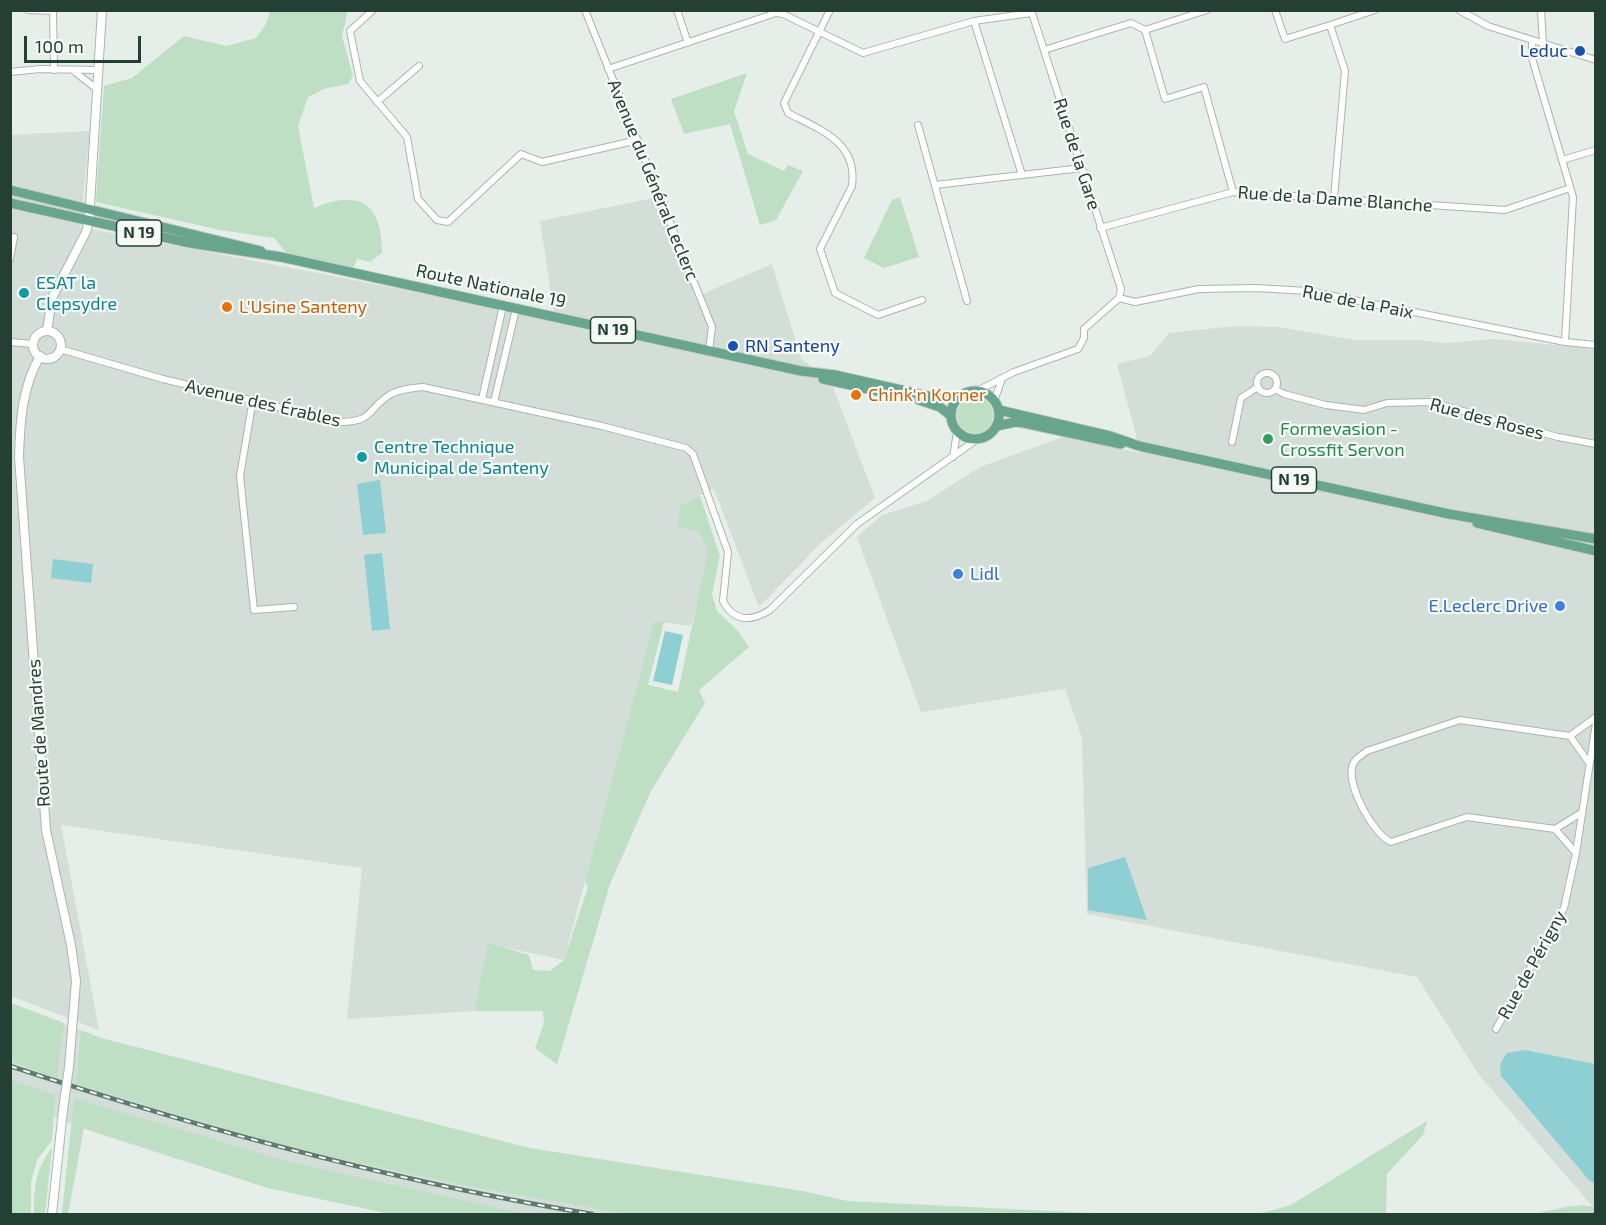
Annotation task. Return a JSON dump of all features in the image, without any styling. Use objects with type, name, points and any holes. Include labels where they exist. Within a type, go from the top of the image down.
[{"type":"main road","name":"Route Nationale 19","points":[[10,190],[239,243],[281,257]]},
{"type":"main road","name":"Route Nationale 19","points":[[10,203],[190,243],[281,257],[801,371],[840,383],[927,401],[951,416]]},
{"type":"main road","name":"Route Nationale 19","points":[[801,371],[835,375],[936,397],[957,398]]},
{"type":"main road","points":[[977,391],[994,400],[999,410],[998,426],[986,438],[975,440],[963,437],[957,432],[951,416],[957,398],[977,391]]},
{"type":"main road","name":"N 19","points":[[999,410],[1110,436],[1139,446]]},
{"type":"main road","name":"N 19","points":[[998,426],[1015,422],[1024,423],[1449,514],[1596,539]]},
{"type":"main road","name":"N 19","points":[[1449,514],[1494,529],[1596,551]]},
{"type":"street","points":[[28,10],[53,11],[54,70]]},
{"type":"street","points":[[47,331],[52,298],[86,232],[89,221],[99,90],[102,10]]},
{"type":"street","points":[[373,10],[350,31],[360,81],[408,137],[418,199],[437,220],[448,222],[521,154],[542,162],[638,140]]},
{"type":"street","name":"Avenue du Général Leclerc","points":[[585,10],[712,327],[709,351]]},
{"type":"street","points":[[677,10],[688,43]]},
{"type":"street","points":[[830,10],[784,103],[788,113],[840,142],[853,175],[852,186],[820,249],[835,293],[878,315],[922,300]]},
{"type":"street","points":[[1145,30],[1207,10]]},
{"type":"street","points":[[1275,10],[1285,39],[1375,10]]},
{"type":"street","points":[[1459,10],[1488,26],[1596,60]]},
{"type":"street","points":[[1541,10],[1543,44]]},
{"type":"street","points":[[608,69],[776,13],[783,14],[863,53],[974,21],[1031,12]]},
{"type":"street","name":"Rue de la Gare","points":[[1031,12],[1120,289],[1119,298]]},
{"type":"street","points":[[974,21],[1022,175]]},
{"type":"street","points":[[1044,50],[1131,22],[1145,30],[1165,99],[1204,87],[1233,192]]},
{"type":"street","points":[[1330,25],[1345,71],[1334,198]]},
{"type":"street","points":[[1532,41],[1532,58],[1563,160],[1574,208],[1565,342]]},
{"type":"street","points":[[377,102],[419,66]]},
{"type":"street","points":[[10,72],[99,70]]},
{"type":"street","points":[[74,72],[99,90]]},
{"type":"street","points":[[918,125],[967,301]]},
{"type":"street","points":[[1563,160],[1596,150]]},
{"type":"street","points":[[935,185],[1082,168]]},
{"type":"street","name":"Rue de la Dame Blanche","points":[[1101,228],[1233,192],[1505,210],[1570,188]]},
{"type":"street","points":[[10,259],[14,237]]},
{"type":"street","name":"Rue de la Paix","points":[[1119,298],[1135,302],[1199,289],[1256,288],[1308,291],[1565,342],[1596,345]]},
{"type":"street","points":[[977,391],[1002,378],[1078,349],[1084,338],[1084,329],[1119,298]]},
{"type":"street","points":[[482,399],[503,306]]},
{"type":"street","points":[[495,402],[516,309]]},
{"type":"street","points":[[47,331],[58,336],[60,349],[52,358],[40,356],[33,344],[36,336],[47,331]]},
{"type":"street","points":[[10,342],[33,344]]},
{"type":"street","name":"Avenue des Érables","points":[[60,349],[163,380],[253,399],[340,422],[356,422],[368,417],[390,395],[406,389],[423,387],[686,448],[693,454],[729,552],[723,601],[734,616],[746,619],[756,619],[770,610],[857,524],[975,440]]},
{"type":"street","name":"Route de Mandres","points":[[40,356],[30,374],[23,403],[19,461],[46,830],[71,945],[76,981],[75,1021],[52,1215]]},
{"type":"street","points":[[1267,372],[1275,377],[1277,383],[1275,389],[1266,393],[1258,387],[1258,377],[1267,372]]},
{"type":"street","points":[[994,400],[1002,378]]},
{"type":"street","points":[[1232,442],[1241,399],[1258,387]]},
{"type":"street","name":"Rue des Roses","points":[[1275,389],[1284,394],[1326,405],[1364,410],[1387,403],[1430,402],[1525,429],[1596,444]]},
{"type":"street","points":[[253,399],[240,476],[254,610],[294,607]]},
{"type":"street","points":[[953,457],[957,432]]},
{"type":"street","points":[[1581,813],[1555,829],[1467,817],[1391,842],[1381,838],[1374,828],[1356,792],[1352,768],[1357,758],[1367,751],[1460,720],[1570,735],[1596,717]]},
{"type":"street","name":"Rue de Périgny","points":[[1496,1029],[1564,908],[1576,853],[1596,723]]},
{"type":"street","points":[[1570,735],[1589,763]]},
{"type":"street","points":[[1555,829],[1576,853]]},
{"type":"shaded area","points":[[90,131],[80,227],[555,319],[540,221],[659,197],[700,295],[772,264],[801,358],[833,387],[875,498],[821,543],[759,607],[714,489],[681,505],[699,531],[709,551],[691,626],[654,621],[564,960],[488,944],[474,1011],[347,1019],[362,868],[61,825],[99,1030],[11,996],[10,135]]},
{"type":"shaded area","points":[[1235,326],[1278,327],[1353,340],[1419,340],[1446,343],[1494,339],[1595,349],[1595,1214],[1532,1214],[1569,1206],[1593,1207],[1479,1075],[1417,977],[1087,914],[1082,738],[1065,689],[921,712],[857,537],[882,515],[927,501],[980,467],[1063,437],[1141,453],[1117,364],[1150,356],[1169,333]]},
{"type":"shaded area","points":[[10,1003],[101,1038],[529,1148],[802,1191],[908,1214],[391,1214],[268,1188],[93,1132],[11,1101]]},
{"type":"green space","points":[[348,10],[342,36],[353,76],[348,84],[324,89],[308,97],[298,126],[314,208],[344,200],[355,200],[365,204],[378,222],[382,253],[370,262],[357,259],[353,268],[290,257],[274,238],[220,230],[96,202],[104,86],[132,78],[184,36],[226,46],[256,38],[266,24],[270,11]]},
{"type":"green space","points":[[747,73],[734,111],[748,154],[784,171],[788,165],[803,171],[776,220],[760,225],[730,124],[684,134],[671,99]]},
{"type":"green space","points":[[900,197],[919,257],[884,268],[864,258],[892,200]]},
{"type":"green space","points":[[975,397],[987,403],[993,415],[987,427],[975,433],[963,427],[957,415],[963,403]]},
{"type":"green space","points":[[700,496],[720,556],[712,595],[717,611],[737,630],[749,647],[699,690],[705,703],[651,791],[610,884],[557,1064],[535,1048],[544,1023],[543,1011],[474,1011],[488,943],[529,955],[533,970],[550,971],[564,960],[588,887],[585,881],[654,621],[664,622],[648,685],[678,692],[708,551],[699,531],[677,527],[681,505]]},
{"type":"green space","points":[[11,1003],[64,1023],[57,1079],[11,1061]]},
{"type":"green space","points":[[81,1030],[101,1038],[529,1148],[802,1191],[847,1201],[1112,1214],[627,1214],[560,1203],[324,1155],[76,1084]]},
{"type":"green space","points":[[11,1080],[55,1095],[52,1140],[37,1160],[31,1182],[31,1214],[11,1214]]},
{"type":"green space","points":[[74,1098],[290,1162],[525,1214],[391,1214],[268,1188],[84,1128],[68,1214],[62,1214]]},
{"type":"green space","points":[[1427,1121],[1423,1135],[1387,1174],[1386,1214],[1237,1214],[1262,1213],[1291,1205]]},
{"type":"green space","points":[[52,1148],[45,1214],[34,1214],[34,1196],[39,1171]]},
{"type":"green space","points":[[1582,1205],[1595,1207],[1595,1214],[1532,1214]]},
{"type":"water","points":[[380,480],[386,533],[363,535],[357,484]]},
{"type":"water","points":[[382,553],[390,629],[372,631],[364,555]]},
{"type":"water","points":[[53,559],[93,564],[91,583],[51,578]]},
{"type":"water","points":[[665,631],[683,635],[672,685],[653,681]]},
{"type":"water","points":[[1125,857],[1147,920],[1088,910],[1088,868]]},
{"type":"water","points":[[1525,1050],[1595,1064],[1595,1184],[1588,1179],[1501,1076],[1500,1064],[1507,1053]]},
{"type":"railway","points":[[10,1066],[154,1111],[298,1152],[444,1186],[592,1214]]},
{"type":"place","name":"Leduc","points":[[1580,51]]},
{"type":"place","name":"ESAT la Clepsydre","points":[[24,293]]},
{"type":"place","name":"L'Usine Santeny","points":[[227,307]]},
{"type":"place","name":"RN Santeny","points":[[733,346]]},
{"type":"place","name":"Chink'n Korner","points":[[856,395]]},
{"type":"place","name":"Formevasion - Crossfit Servon","points":[[1268,439]]},
{"type":"place","name":"Centre Technique Municipal de Santeny","points":[[362,457]]},
{"type":"place","name":"Lidl","points":[[958,574]]},
{"type":"place","name":"E.Leclerc Drive","points":[[1560,606]]}]
